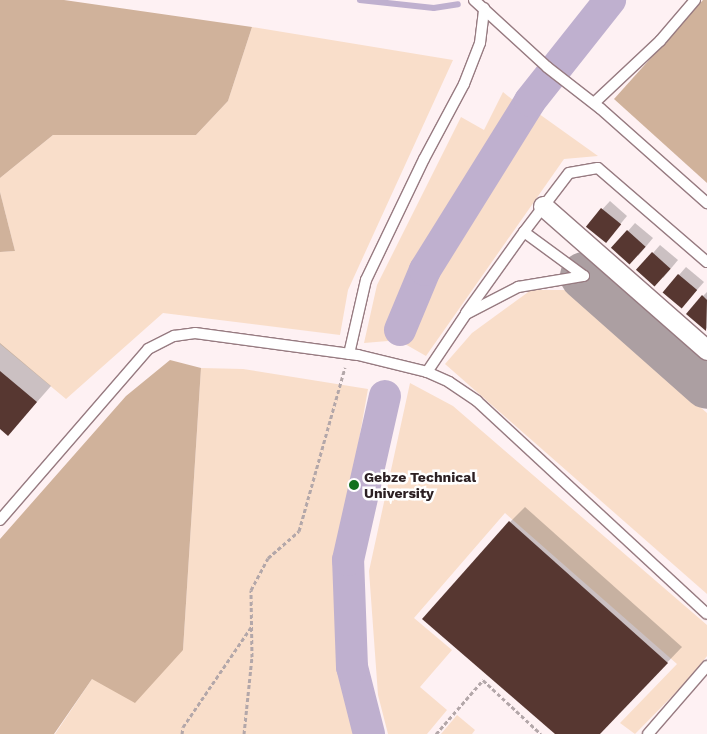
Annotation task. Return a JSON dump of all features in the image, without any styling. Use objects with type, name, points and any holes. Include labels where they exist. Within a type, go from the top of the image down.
[{"type":"street","points":[[543,206],[707,350]]},
{"type":"lane","points":[[474,0],[572,89],[594,103],[707,203]]},
{"type":"lane","points":[[594,103],[660,41],[695,0]]},
{"type":"lane","points":[[349,354],[366,280],[424,159],[464,84],[480,43],[484,8]]},
{"type":"lane","points":[[427,372],[524,232],[570,173],[598,168],[707,262]]},
{"type":"lane","points":[[466,314],[518,287],[584,276],[524,232]]},
{"type":"lane","points":[[0,520],[148,350],[174,336],[195,333],[349,354],[427,372],[449,382],[477,401],[707,614]]},
{"type":"lane","points":[[648,734],[707,666]]},
{"type":"path","points":[[244,734],[248,712],[252,590],[268,558],[299,531],[349,354]]},
{"type":"path","points":[[182,734],[183,727],[252,625]]},
{"type":"path","points":[[436,734],[483,680],[540,734]]},
{"type":"shaded area","points":[[0,0],[64,0],[252,27],[228,101],[196,135],[53,135],[0,178]]},
{"type":"shaded area","points":[[703,0],[707,0],[707,183],[614,99]]},
{"type":"shaded area","points":[[252,27],[453,60],[348,290],[340,335],[163,313],[66,399],[0,344],[0,252],[15,251],[0,192],[0,178],[53,135],[196,135],[228,101]]},
{"type":"shaded area","points":[[503,92],[519,105],[399,300],[388,341],[364,343],[377,285],[461,117],[484,130]]},
{"type":"shaded area","points":[[535,111],[598,156],[564,159],[426,356],[405,344],[432,276]]},
{"type":"shaded area","points":[[0,192],[15,251],[0,252]]},
{"type":"shaded area","points":[[531,290],[566,290],[707,413],[707,594],[445,364],[472,333]]},
{"type":"shaded area","points":[[170,360],[201,368],[183,650],[135,703],[92,679],[54,734],[0,734],[0,539],[126,396]]},
{"type":"shaded area","points":[[201,368],[243,369],[368,389],[337,564],[347,680],[360,734],[55,734],[92,679],[183,650]]},
{"type":"shaded area","points":[[410,383],[453,406],[707,625],[707,656],[690,678],[635,734],[620,723],[677,664],[505,513],[414,618],[452,650],[420,687],[447,710],[427,734],[388,734],[378,695],[369,571]]},
{"type":"shaded area","points":[[457,715],[475,730],[472,734],[441,734]]},
{"type":"building","points":[[601,208],[621,224],[606,243],[586,227]]},
{"type":"building","points":[[627,230],[646,247],[630,265],[611,248]]},
{"type":"building","points":[[652,252],[671,269],[655,287],[636,270]]},
{"type":"building","points":[[678,274],[697,290],[682,308],[663,292]]},
{"type":"building","points":[[702,295],[707,300],[706,331],[686,314]]},
{"type":"building","points":[[0,371],[37,402],[8,436],[0,429]]},
{"type":"building","points":[[509,521],[668,663],[600,734],[555,734],[422,619]]},
{"type":"waterway","points":[[360,0],[434,8],[458,4]]},
{"type":"waterway","points":[[400,330],[425,270],[530,101],[610,0]]},
{"type":"waterway","points":[[369,734],[352,667],[348,560],[385,396]]},
{"type":"taxiway","points":[[584,276],[707,385]]},
{"type":"place","name":"Gebze Technical University","points":[[354,485]]}]
